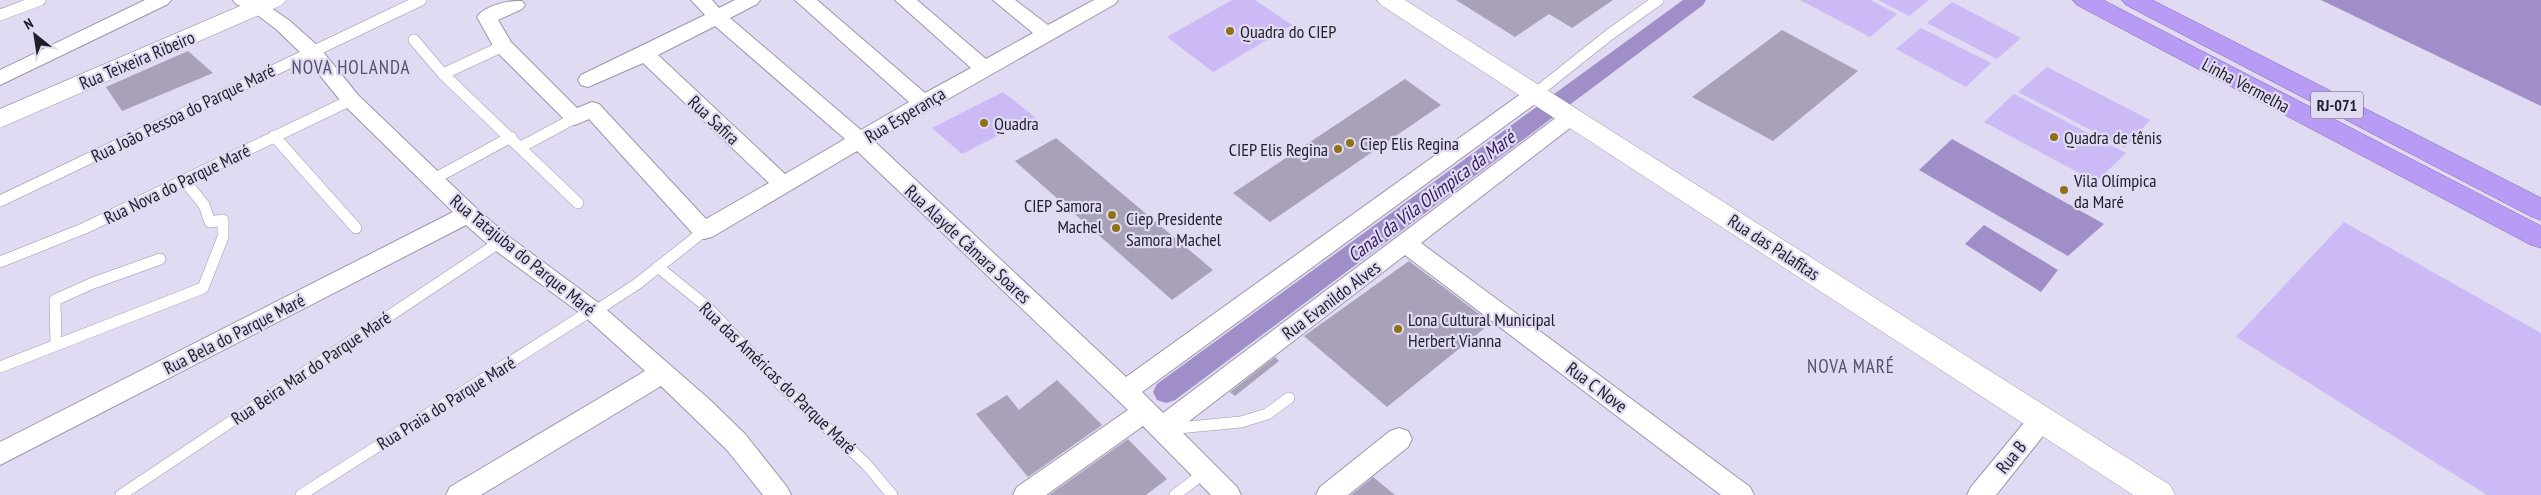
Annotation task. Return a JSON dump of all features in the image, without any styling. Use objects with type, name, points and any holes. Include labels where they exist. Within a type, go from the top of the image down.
[{"type":"highway","name":"Linha Vermelha","points":[[2084,0],[2541,238]]},
{"type":"highway","name":"Linha Vermelha","points":[[2134,0],[2541,210]]},
{"type":"highway","points":[[2473,204],[2541,243]]},
{"type":"street","points":[[0,78],[161,0]]},
{"type":"street","points":[[588,80],[644,54],[708,8],[750,0]]},
{"type":"street","points":[[805,0],[923,103]]},
{"type":"street","points":[[905,0],[985,68]]},
{"type":"street","points":[[1003,0],[1047,34]]},
{"type":"street","name":"Rua das Palafitas","points":[[1389,0],[2159,495]]},
{"type":"street","name":"Rua Esperança","points":[[704,231],[923,103],[1103,1]]},
{"type":"street","name":"Rua Tatajuba do Parque Maré","points":[[259,2],[312,52],[351,100],[468,214],[500,242],[593,311],[700,406],[736,442],[767,492]]},
{"type":"street","name":"Rua Teixeira Ribeiro","points":[[0,119],[259,2]]},
{"type":"street","points":[[514,2],[487,17],[503,46],[575,118],[592,109],[704,231]]},
{"type":"street","name":"Rua Alayde Câmara Soares","points":[[708,8],[860,141],[1125,391],[1204,473],[1228,495]]},
{"type":"street","name":"Rua Safira","points":[[644,54],[784,185]]},
{"type":"street","points":[[1125,391],[1552,104]]},
{"type":"street","name":"Rua Evanildo Alves","points":[[1026,495],[1152,420],[1405,243],[1552,104]]},
{"type":"street","name":"Rua Bela do Parque Maré","points":[[0,454],[468,214]]},
{"type":"street","name":"Rua C Nove","points":[[1405,243],[1740,495]]},
{"type":"street","points":[[459,495],[662,373]]},
{"type":"street","name":"Rua B","points":[[1980,495],[2042,419]]},
{"type":"street","points":[[1329,495],[1399,439]]},
{"type":"lane","points":[[0,15],[40,0]]},
{"type":"lane","name":"Rua João Pessoa do Parque Maré","points":[[0,201],[420,0]]},
{"type":"lane","points":[[1552,104],[1609,35],[1658,0]]},
{"type":"lane","points":[[414,40],[444,74],[578,203]]},
{"type":"lane","points":[[444,74],[503,46]]},
{"type":"lane","name":"Rua Nova do Parque Maré","points":[[0,262],[85,228],[351,100]]},
{"type":"lane","points":[[521,147],[575,118]]},
{"type":"lane","points":[[274,136],[356,228]]},
{"type":"lane","points":[[432,180],[511,137]]},
{"type":"lane","points":[[0,367],[203,288],[223,237],[223,220],[210,222],[204,205],[184,180]]},
{"type":"lane","name":"Rua Praia do Parque Maré","points":[[301,495],[593,311],[658,267],[704,231]]},
{"type":"lane","name":"Rua Beira Mar do Parque Maré","points":[[121,495],[500,242]]},
{"type":"lane","points":[[56,345],[55,300],[93,282],[160,259]]},
{"type":"lane","name":"Rua das Américas do Parque Maré","points":[[658,267],[705,305],[782,386],[866,464],[892,495]]},
{"type":"lane","points":[[1152,420],[1241,422],[1267,414],[1289,398]]},
{"type":"lane","points":[[1175,495],[1204,473]]},
{"type":"shaded area","name":"Quadra do CIEP","points":[[1232,0],[1255,0],[1292,25],[1213,72],[1167,37]]},
{"type":"shaded area","points":[[1800,0],[1870,0],[1897,14],[1870,37]]},
{"type":"shaded area","points":[[1878,0],[1929,0],[1909,16]]},
{"type":"shaded area","points":[[2321,0],[2541,0],[2541,106]]},
{"type":"shaded area","points":[[1952,2],[2021,38],[1997,59],[1927,23]]},
{"type":"shaded area","points":[[1921,28],[1991,63],[1966,87],[1896,49]]},
{"type":"shaded area","name":"Quadra de tênis","points":[[2047,67],[2150,120],[2125,148],[2018,92]]},
{"type":"shaded area","name":"Quadra","points":[[1003,92],[1035,117],[962,154],[932,128]]},
{"type":"shaded area","name":"Quadra de tênis","points":[[2014,94],[2126,153],[2096,182],[1984,122]]},
{"type":"shaded area","points":[[1952,139],[2104,224],[2068,256],[1919,170]]},
{"type":"shaded area","points":[[2344,222],[2541,333],[2541,495],[2487,495],[2236,337]]},
{"type":"shaded area","points":[[1984,225],[2058,270],[2041,292],[1965,244]]},
{"type":"building","points":[[1456,0],[1613,0],[1572,28],[1549,14],[1515,37]]},
{"type":"building","points":[[1782,30],[1858,71],[1773,141],[1692,97]]},
{"type":"building","points":[[188,51],[213,73],[122,111],[106,87]]},
{"type":"building","name":"CIEP Elis Regina","points":[[1405,79],[1441,105],[1270,222],[1233,193]]},
{"type":"building","name":"CIEP Samora Machel","points":[[1056,138],[1213,270],[1172,300],[1015,161]]},
{"type":"building","name":"Lona Cultural Municipal Herbert Vianna","points":[[1409,261],[1491,323],[1387,407],[1304,336]]},
{"type":"building","points":[[1275,357],[1279,361],[1235,396],[1230,392]]},
{"type":"building","points":[[1057,380],[1102,425],[1028,477],[976,414],[1007,395],[1019,410]]},
{"type":"building","points":[[1128,439],[1167,479],[1146,495],[1049,495]]},
{"type":"building","points":[[1373,477],[1395,495],[1351,495]]},
{"type":"waterway","name":"Canal da Vila Olímpica da Maré","points":[[1166,392],[1696,0]]},
{"type":"place","name":"Quadra do CIEP","points":[[1230,31]]},
{"type":"place","name":"Quadra","points":[[984,123]]},
{"type":"place","name":"Quadra de tênis","points":[[2054,137]]},
{"type":"place","name":"Ciep Elis Regina","points":[[1350,143]]},
{"type":"place","name":"CIEP Elis Regina","points":[[1338,149]]},
{"type":"place","name":"Vila Olímpica da Maré","points":[[2064,190]]},
{"type":"place","name":"CIEP Samora Machel","points":[[1112,215]]},
{"type":"place","name":"Ciep Presidente Samora Machel","points":[[1116,228]]},
{"type":"place","name":"Lona Cultural Municipal Herbert Vianna","points":[[1398,329]]},
{"type":"district","name":"NOVA HOLANDA","points":[[351,67]]},
{"type":"district","name":"NOVA MARÉ","points":[[1851,366]]}]
